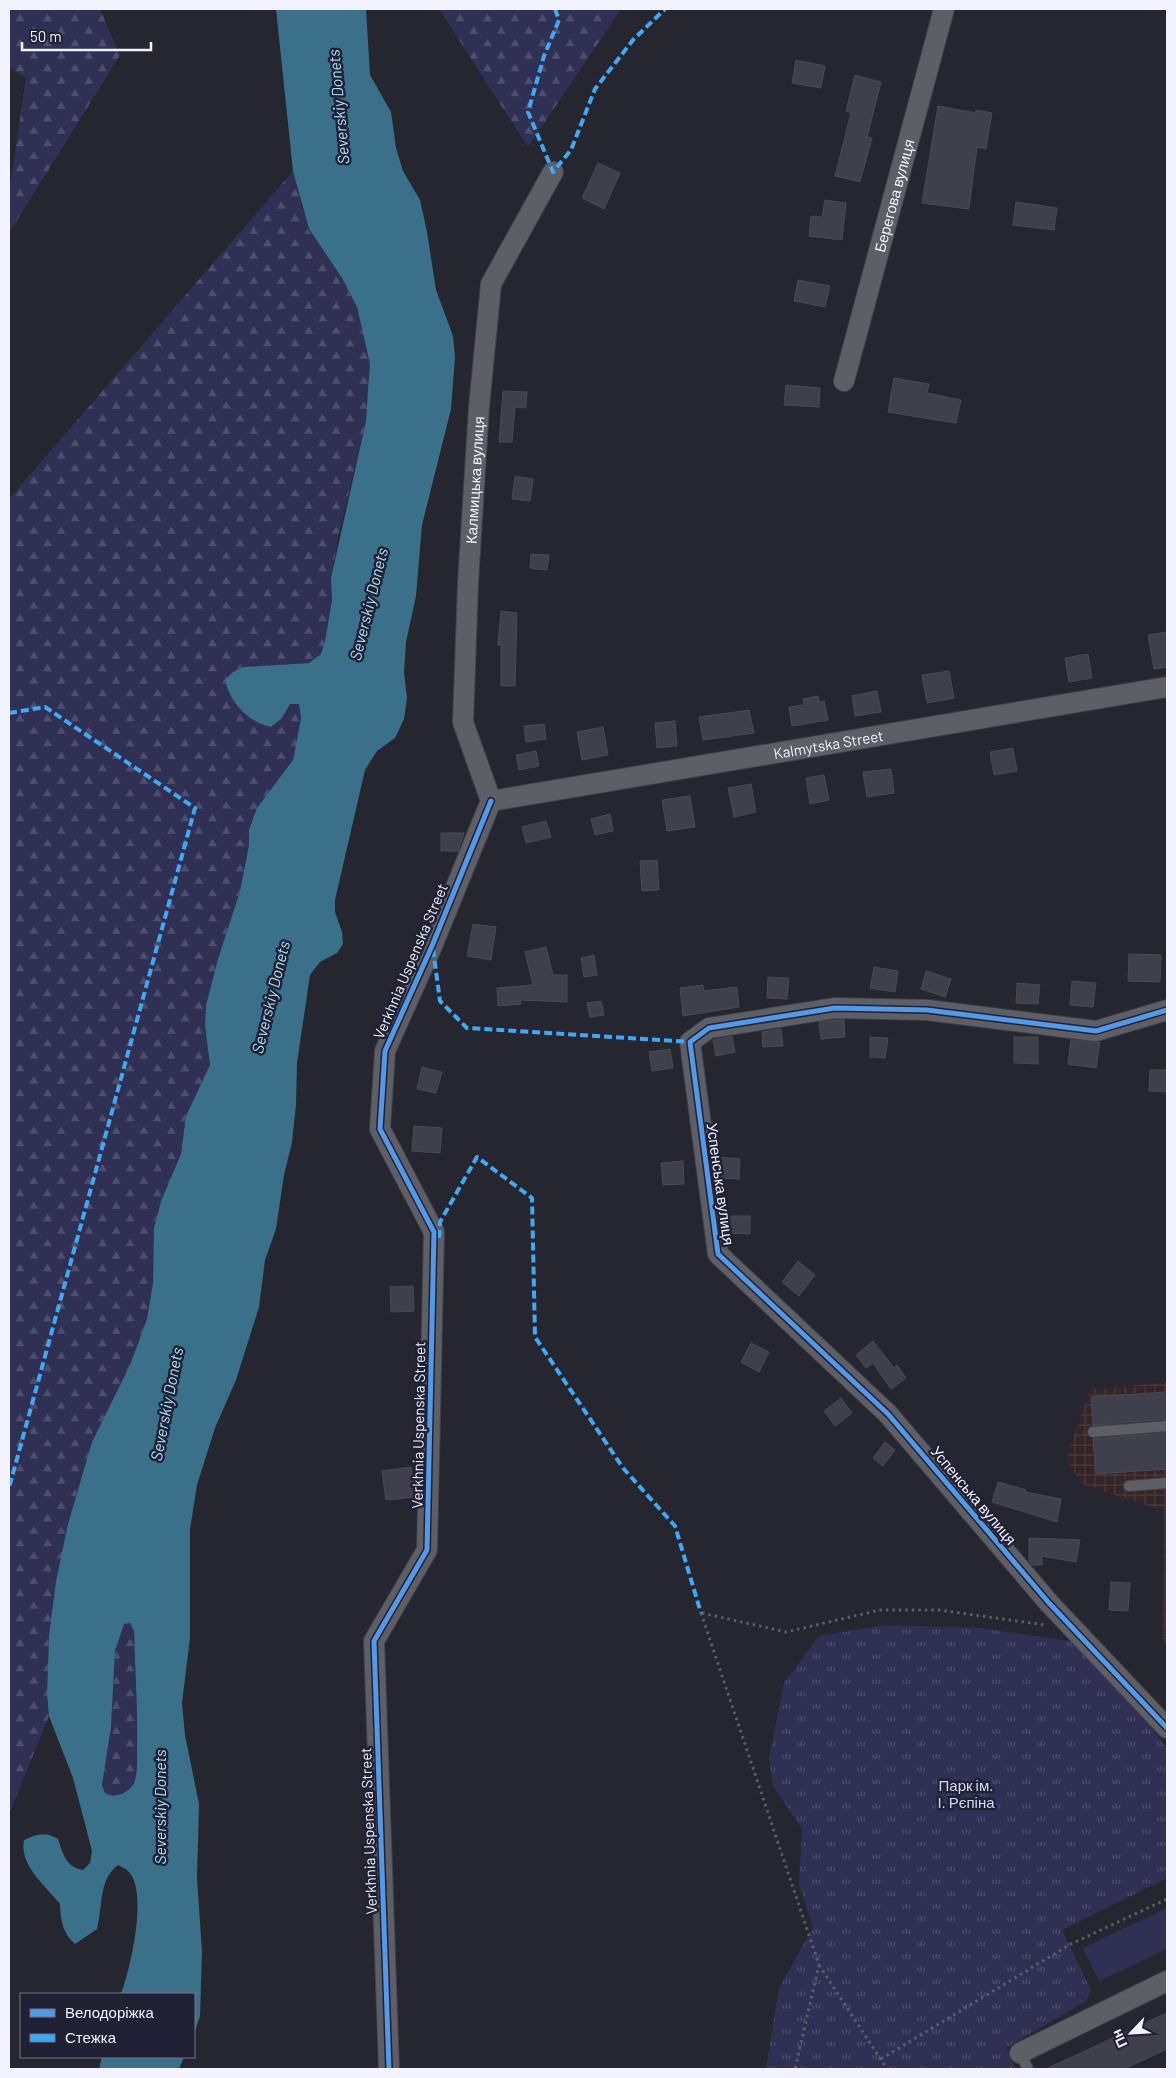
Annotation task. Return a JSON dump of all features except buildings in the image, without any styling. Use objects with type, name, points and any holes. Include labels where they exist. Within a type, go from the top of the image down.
[{"type":"street","name":"Берегова вулиця","points":[[844,381],[944,9]]},
{"type":"street","name":"Калмицька вулиця","points":[[490,801],[463,722],[472,524],[491,284],[553,172]]},
{"type":"street","name":"Kalmytska Street","points":[[490,801],[1167,687]]},
{"type":"street","name":"Verkhnia Uspenska Street","points":[[389,2069],[374,1641],[427,1550],[434,1232],[380,1129],[385,1051],[432,946],[490,801]]},
{"type":"street","name":"Успенська вулиця","points":[[1167,1010],[1096,1031],[927,1010],[835,1008],[709,1028],[690,1042],[718,1254],[888,1414],[1049,1603],[1167,1728]]},
{"type":"street","points":[[1024,2061],[1167,1981]]},
{"type":"lane","points":[[1093,1432],[1167,1426]]},
{"type":"lane","points":[[1129,1486],[1167,1484]]},
{"type":"path","points":[[887,2069],[819,1965],[701,1613],[786,1632],[880,1610],[939,1610],[1047,1626]]},
{"type":"path","points":[[881,2059],[1069,1945],[1167,1899]]},
{"type":"path","points":[[795,2069],[819,1965]]},
{"type":"shaded area","points":[[1167,1382],[1167,1644],[1162,1641],[1164,1511],[1082,1484],[1066,1459],[1090,1390]]},
{"type":"green space","points":[[9,9],[100,9],[120,55],[9,233],[9,192],[26,78],[9,67]]},
{"type":"green space","points":[[439,9],[621,9],[528,147]]},
{"type":"green space","points":[[293,171],[308,229],[342,278],[357,307],[370,364],[366,421],[339,534],[331,578],[332,600],[321,654],[309,663],[244,667],[225,680],[233,698],[246,708],[282,718],[290,704],[299,704],[301,718],[293,760],[271,791],[249,830],[249,845],[240,891],[218,959],[206,1005],[205,1026],[210,1065],[186,1116],[181,1154],[161,1201],[154,1228],[153,1283],[147,1319],[130,1365],[92,1442],[68,1524],[56,1581],[49,1635],[47,1694],[49,1716],[9,1814],[9,499]]},
{"type":"green space","points":[[130,1623],[134,1631],[137,1770],[134,1782],[129,1789],[121,1794],[109,1795],[105,1793],[102,1785],[111,1727],[115,1651],[124,1624]]},
{"type":"green space","name":"Парк ім. І. Рєпіна","points":[[885,1625],[979,1628],[1090,1644],[1167,1749],[1167,1878],[1062,1930],[1091,1990],[1086,2001],[1006,2048],[1016,2069],[766,2069],[779,1988],[813,1928],[799,1884],[802,1829],[773,1786],[769,1758],[784,1683],[819,1636]]},
{"type":"green space","points":[[1167,1908],[1167,1949],[1099,1981],[1083,1948]]},
{"type":"water","name":"Severskiy Donets","points":[[276,9],[366,9],[370,75],[391,112],[396,148],[403,171],[420,200],[436,290],[453,336],[455,357],[451,409],[422,525],[416,596],[406,642],[404,672],[407,698],[404,719],[395,738],[377,751],[365,770],[335,900],[335,912],[342,932],[343,944],[337,953],[320,962],[310,975],[297,1063],[296,1105],[292,1142],[284,1175],[276,1229],[265,1260],[259,1307],[236,1380],[215,1428],[197,1485],[190,1529],[190,1638],[182,1703],[185,1735],[199,1804],[197,1878],[202,1952],[200,2016],[195,2031],[195,1993],[121,1993],[136,1931],[137,1895],[134,1881],[128,1871],[118,1865],[112,1871],[104,1886],[97,1929],[75,1944],[67,1935],[63,1926],[60,1904],[41,1883],[30,1867],[24,1849],[24,1840],[37,1835],[54,1836],[58,1839],[66,1859],[73,1866],[83,1870],[90,1863],[92,1851],[73,1778],[49,1716],[47,1694],[49,1635],[56,1581],[68,1524],[92,1442],[130,1365],[147,1319],[153,1283],[154,1228],[161,1201],[181,1154],[186,1116],[210,1065],[205,1026],[206,1005],[218,959],[240,891],[249,845],[249,830],[257,808],[293,760],[301,718],[299,704],[290,704],[282,718],[271,727],[255,721],[236,704],[227,688],[225,680],[233,672],[244,667],[309,663],[321,654],[332,600],[331,578],[366,421],[370,364],[357,307],[342,278],[309,229],[293,171]],"holes":[[[130,1623],[134,1631],[137,1761],[134,1783],[129,1790],[121,1794],[109,1795],[105,1793],[102,1785],[111,1727],[115,1651],[124,1624]]]},
{"type":"water","points":[[102,2058],[184,2058],[179,2069],[99,2069]]},
{"type":"marked path","points":[[555,9],[559,20],[544,56],[528,112],[553,172],[571,150],[595,89],[633,40],[665,9]]},
{"type":"marked path","points":[[9,713],[45,707],[195,808],[9,1488]]},
{"type":"marked path","points":[[433,949],[440,1001],[467,1028],[690,1042]]},
{"type":"marked path","points":[[439,1238],[440,1222],[477,1157],[532,1198],[535,1337],[623,1468],[675,1526],[701,1613]]},
{"type":"cycle path","points":[[389,2069],[374,1641],[427,1550],[434,1232],[380,1129],[385,1051],[432,946],[491,801]]},
{"type":"cycle path","points":[[1167,1010],[1096,1031],[927,1010],[835,1008],[709,1028],[690,1042],[718,1254],[888,1414],[1049,1603],[1167,1728]]}]
